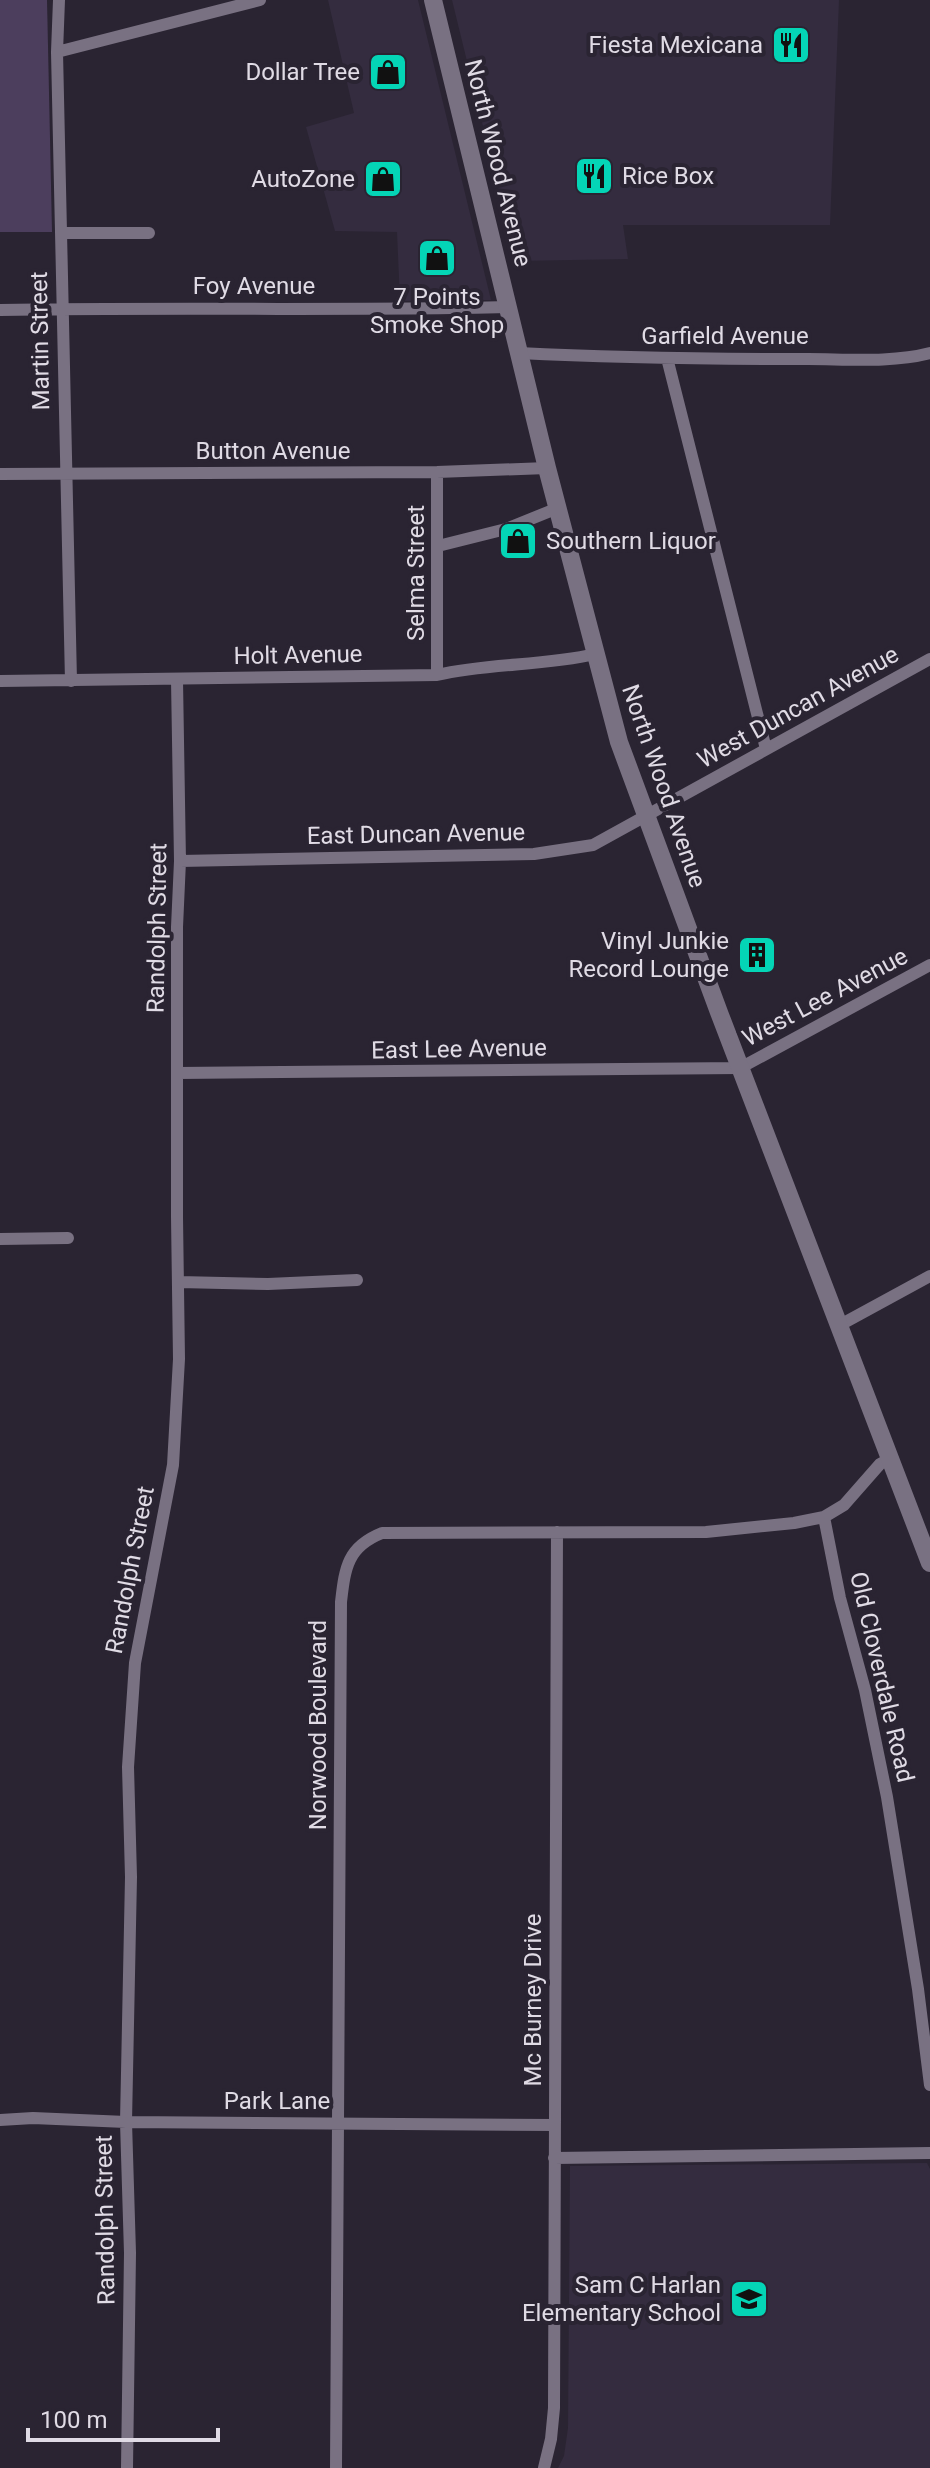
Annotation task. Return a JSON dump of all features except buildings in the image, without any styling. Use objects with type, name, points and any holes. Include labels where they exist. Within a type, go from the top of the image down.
[{"type":"main road","name":"North Wood Avenue","points":[[433,0],[547,468],[619,742],[930,1563]]},
{"type":"street","name":"Martin Street","points":[[59,0],[57,52],[71,681]]},
{"type":"street","points":[[57,52],[260,0]]},
{"type":"street","points":[[61,233],[149,233]]},
{"type":"street","name":"Foy Avenue","points":[[0,310],[508,307]]},
{"type":"street","name":"Garfield Avenue","points":[[519,353],[667,358],[877,359],[930,353]]},
{"type":"street","points":[[667,358],[766,749]]},
{"type":"street","name":"Button Avenue","points":[[0,474],[437,472],[547,468]]},
{"type":"street","name":"Selma Street","points":[[437,472],[437,675]]},
{"type":"street","points":[[438,546],[506,529],[558,508]]},
{"type":"street","name":"Holt Avenue","points":[[0,681],[437,675],[472,667],[569,660],[595,654]]},
{"type":"street","name":"West Duncan Avenue","points":[[646,818],[930,659]]},
{"type":"street","name":"Randolph Street","points":[[127,2468],[130,2253],[126,2122],[131,1877],[128,1767],[133,1678],[150,1571],[173,1465],[179,1359],[177,927],[180,861],[177,680]]},
{"type":"street","name":"East Duncan Avenue","points":[[180,861],[564,851],[593,845],[646,818]]},
{"type":"street","name":"West Lee Avenue","points":[[740,1068],[930,965]]},
{"type":"street","name":"East Lee Avenue","points":[[178,1073],[740,1068]]},
{"type":"street","points":[[0,1239],[68,1238]]},
{"type":"street","points":[[840,1325],[930,1276]]},
{"type":"street","points":[[179,1282],[268,1284],[357,1280]]},
{"type":"street","name":"Norwood Boulevard","points":[[336,2468],[341,1602],[348,1563],[366,1539],[382,1533],[706,1532],[794,1523],[824,1517],[844,1505],[880,1464],[891,1458]]},
{"type":"street","name":"Old Cloverdale Road","points":[[824,1517],[887,1797],[920,2000],[930,2085]]},
{"type":"street","name":"Mc Burney Drive","points":[[544,2468],[554,2408],[557,1532]]},
{"type":"street","name":"Park Lane","points":[[0,2120],[555,2125]]},
{"type":"street","points":[[554,2158],[930,2153]]},
{"type":"shaded area","points":[[0,0],[47,0],[52,232],[0,232]]},
{"type":"shaded area","points":[[328,0],[418,0],[491,300],[400,301],[397,232],[335,231],[306,127],[354,113]]},
{"type":"shaded area","points":[[452,0],[839,0],[830,225],[623,225],[628,259],[516,261]]},
{"type":"shaded area","name":"Sam C Harlan Elementary School","points":[[927,2163],[930,2169],[930,2468],[558,2468],[564,2456],[568,2428],[570,2166]]},
{"type":"place","name":"Fiesta Mexicana","points":[[791,45]]},
{"type":"place","name":"Dollar Tree","points":[[388,72]]},
{"type":"place","name":"Rice Box","points":[[594,176]]},
{"type":"place","name":"AutoZone","points":[[383,179]]},
{"type":"place","name":"7 Points Smoke Shop","points":[[437,258]]},
{"type":"place","name":"Southern Liquor","points":[[518,541]]},
{"type":"place","name":"Vinyl Junkie Record Lounge","points":[[757,955]]},
{"type":"place","name":"Sam C Harlan Elementary School","points":[[749,2299]]}]
